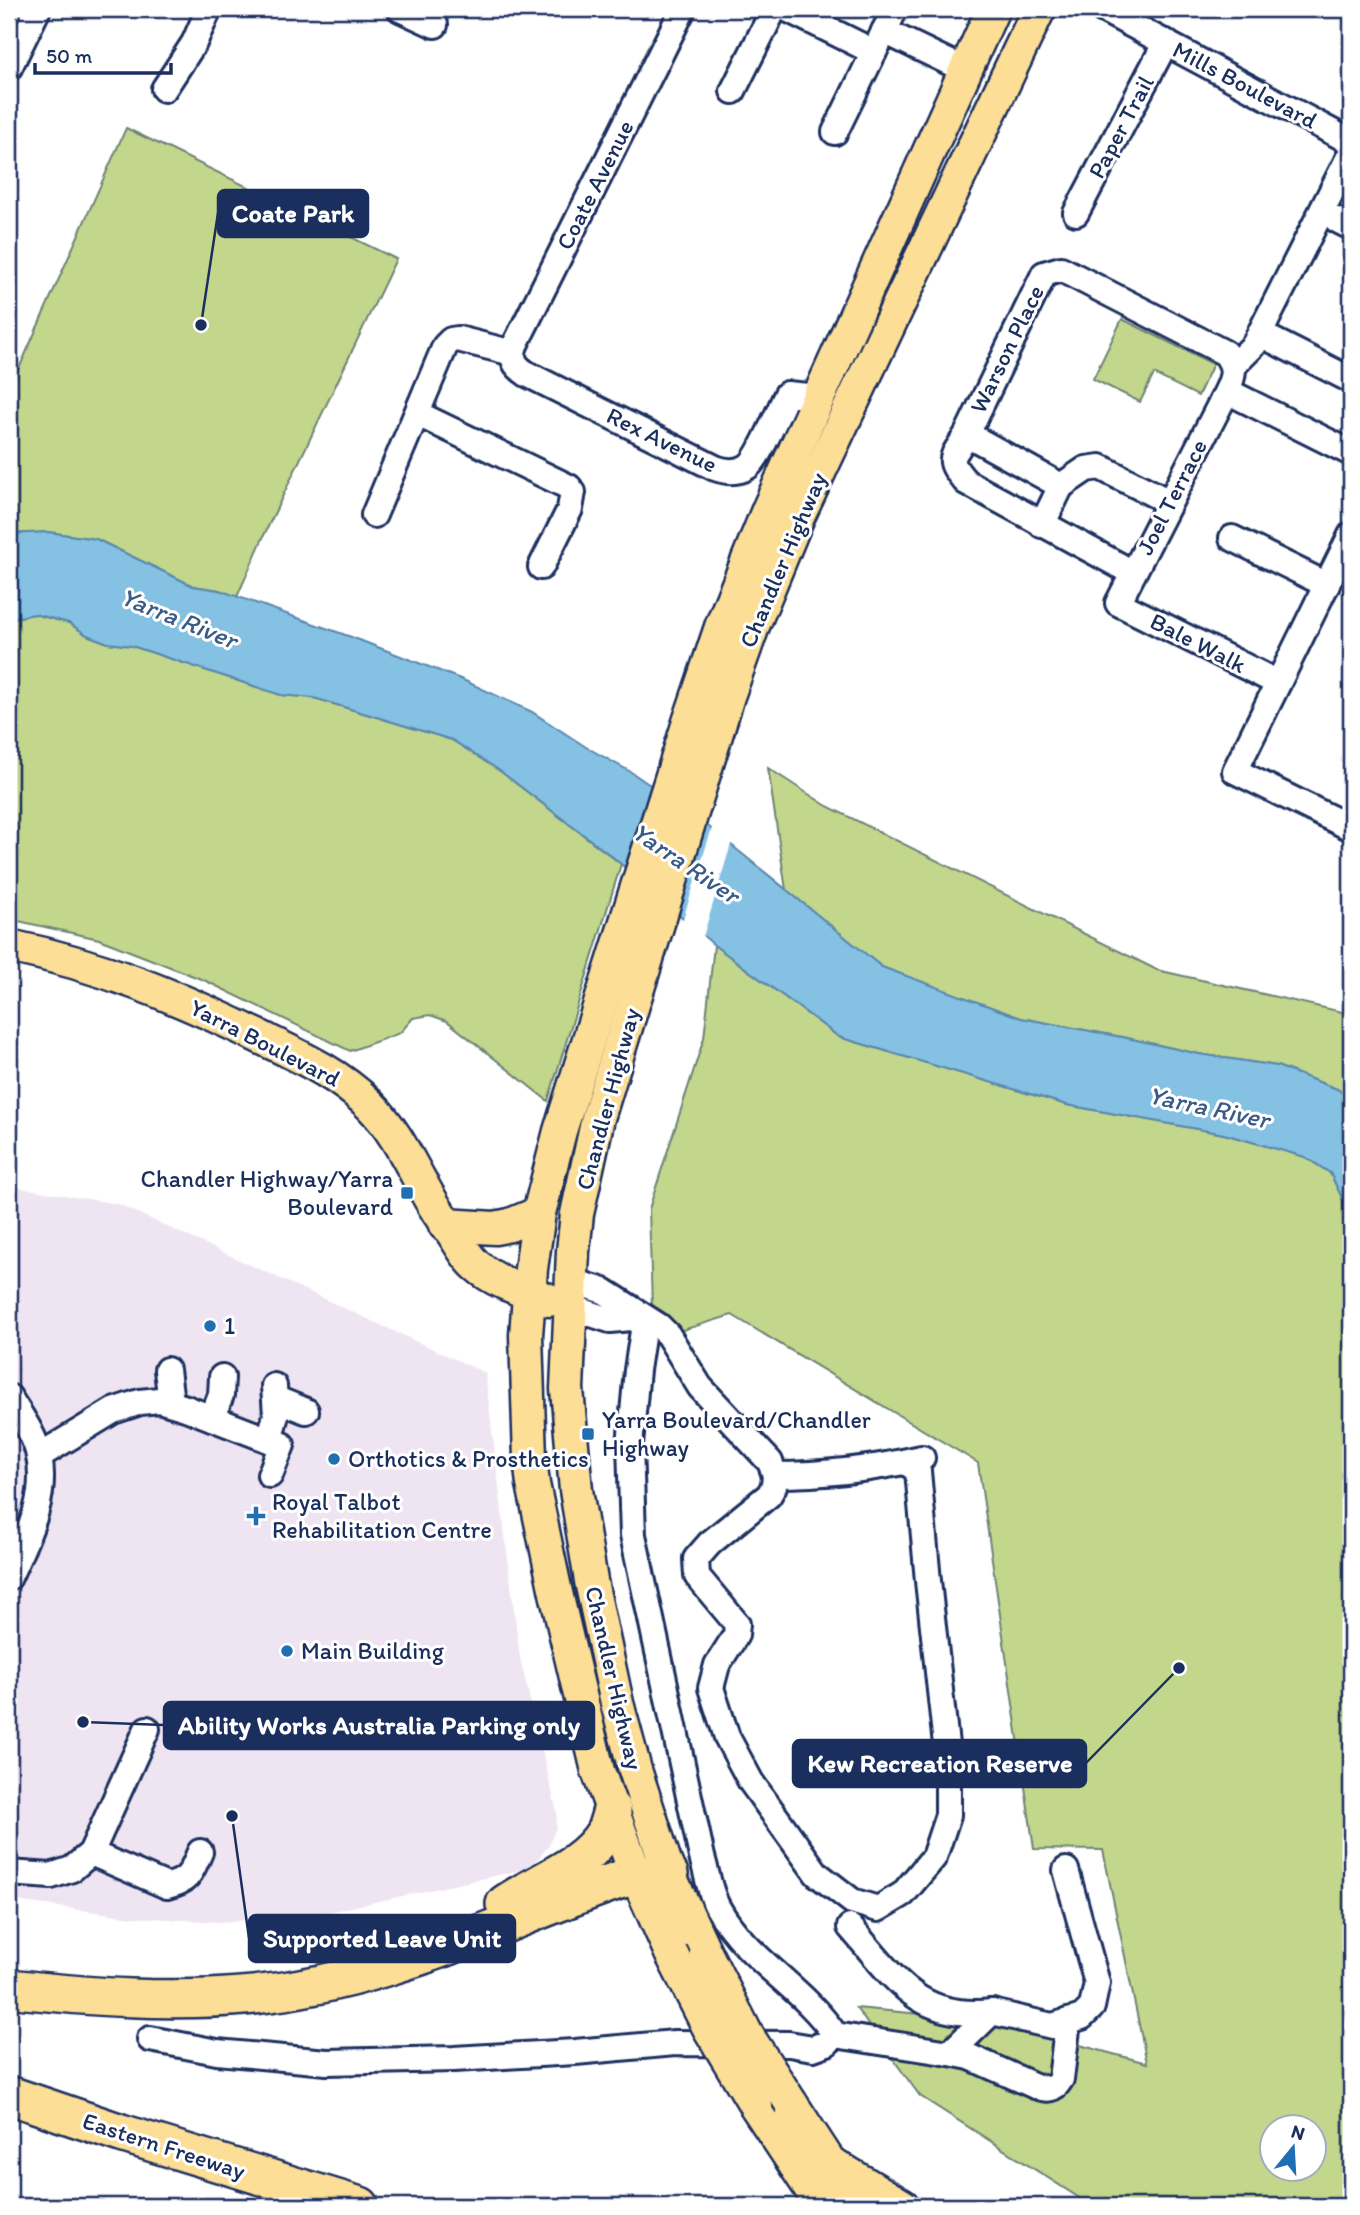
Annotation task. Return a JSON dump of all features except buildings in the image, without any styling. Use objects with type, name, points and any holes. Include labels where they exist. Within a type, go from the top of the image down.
[{"type":"highway","points":[[450,1944],[511,1899],[556,1875],[591,1849],[606,1830],[612,1810]]},
{"type":"highway","points":[[9,1987],[146,1997],[254,1995],[308,1987],[366,1973],[652,1875]]},
{"type":"highway","name":"Eastern Freeway","points":[[9,2095],[134,2137],[360,2206]]},
{"type":"main road","name":"Chandler Highway","points":[[858,2206],[747,2035],[706,1954],[612,1810],[589,1735],[533,1484],[526,1335],[539,1213],[559,1131],[704,677],[757,535],[993,9]]},
{"type":"main road","name":"Chandler Highway","points":[[822,2206],[756,2106],[709,2028],[671,1953],[652,1875],[635,1770],[617,1703],[591,1581],[576,1490],[567,1388],[577,1214],[602,1105],[728,696],[753,626],[798,517],[1039,9]]},
{"type":"main road","name":"Yarra Boulevard","points":[[9,946],[90,966],[145,985],[316,1065],[369,1103],[391,1128],[449,1229],[470,1259],[480,1268],[530,1280],[571,1294]]},
{"type":"main road","points":[[449,1229],[495,1228],[539,1213]]},
{"type":"main road","points":[[831,2164],[903,2206]]},
{"type":"street","points":[[9,68],[38,9]]},
{"type":"street","points":[[164,89],[194,43],[209,9]]},
{"type":"street","points":[[400,9],[435,25]]},
{"type":"street","name":"Coate Avenue","points":[[514,358],[521,333],[683,9]]},
{"type":"street","points":[[733,91],[774,9]]},
{"type":"street","points":[[787,9],[885,30],[965,71]]},
{"type":"street","name":"Mills Boulevard","points":[[1102,9],[1166,42],[1347,157]]},
{"type":"street","points":[[835,132],[885,30]]},
{"type":"street","name":"Paper Trail","points":[[1076,212],[1166,42]]},
{"type":"street","points":[[1347,157],[1289,279],[1254,345],[1234,365],[1234,376],[1227,391],[1351,453]]},
{"type":"street","name":"Warson Place","points":[[1133,573],[966,482],[953,467],[952,459],[967,434],[1044,274],[1061,269],[1225,354],[1234,365]]},
{"type":"street","name":"Rex Avenue","points":[[418,414],[445,346],[451,340],[466,340],[514,358],[527,374],[715,468],[733,471],[751,464],[791,385],[819,397]]},
{"type":"street","points":[[1272,340],[1351,380]]},
{"type":"street","name":"Joel Terrace","points":[[1118,603],[1227,391]]},
{"type":"street","points":[[374,515],[418,414],[569,487],[573,492],[570,509],[541,567]]},
{"type":"street","points":[[967,434],[1062,486]]},
{"type":"street","points":[[1042,524],[1062,486],[1086,469],[1100,467],[1170,502]]},
{"type":"street","points":[[1351,535],[1234,771],[1351,828]]},
{"type":"street","points":[[1232,538],[1327,585]]},
{"type":"street","name":"Bale Walk","points":[[1118,603],[1278,683]]},
{"type":"street","points":[[571,1294],[610,1320],[644,1317],[656,1323],[668,1335],[700,1387],[770,1462],[775,1475],[774,1486],[769,1495],[709,1542],[696,1559],[697,1576],[737,1625],[736,1635],[716,1665],[711,1688],[727,1737],[751,1782],[810,1865],[817,1874],[852,1901],[878,1909],[903,1894],[933,1857],[948,1815],[948,1763],[916,1460],[815,1475],[775,1475]]},
{"type":"street","points":[[644,1317],[630,1446],[633,1535],[702,1857],[717,1907],[734,1931],[822,2015],[835,2035],[970,2057],[1046,2090],[1058,2086],[1061,2079],[1068,2021]]},
{"type":"street","points":[[167,1370],[171,1402]]},
{"type":"street","points":[[212,1418],[221,1395],[222,1377]]},
{"type":"street","points":[[269,1440],[276,1415],[275,1393],[306,1411]]},
{"type":"street","points":[[9,1397],[34,1440],[39,1456],[41,1488],[30,1531],[9,1577]]},
{"type":"street","points":[[39,1456],[121,1408],[140,1402],[171,1402],[282,1446],[270,1475]]},
{"type":"street","points":[[9,1873],[51,1876],[72,1869],[91,1853],[147,1729]]},
{"type":"street","points":[[91,1853],[167,1886],[180,1883],[189,1875],[200,1852]]},
{"type":"street","points":[[850,1927],[912,1995],[939,2010],[969,2014],[992,2012],[1052,2026],[1082,2017],[1092,2007],[1097,1983],[1066,1870]]},
{"type":"street","points":[[950,2053],[992,2012]]},
{"type":"street","points":[[150,2039],[217,2052],[327,2062],[454,2059],[675,2043],[789,2044],[813,2048],[835,2035]]},
{"type":"shaded area","name":"Royal Talbot Rehabilitation Centre","points":[[9,1186],[118,1204],[485,1373],[520,1658],[557,1812],[556,1828],[549,1845],[537,1860],[521,1870],[311,1916],[219,1922],[132,1917],[9,1900]]},
{"type":"green space","points":[[126,128],[396,259],[237,597],[219,590],[193,586],[96,539],[48,532],[9,534],[9,391]]},
{"type":"green space","points":[[1122,319],[1213,364],[1198,396],[1154,374],[1140,402],[1093,379]]},
{"type":"green space","points":[[34,614],[69,623],[87,635],[108,643],[132,646],[281,695],[314,698],[452,740],[500,771],[621,864],[548,1101],[447,1021],[430,1015],[413,1018],[400,1033],[350,1051],[206,981],[99,939],[9,919],[9,619]]},
{"type":"green space","points":[[768,768],[827,806],[1157,970],[1351,1014],[1351,1099],[1337,1089],[1277,1066],[1199,1054],[1021,1018],[881,967],[786,890]]},
{"type":"green space","points":[[714,945],[839,1037],[1067,1105],[1224,1134],[1305,1157],[1330,1173],[1351,1216],[1351,2206],[1092,2206],[920,2096],[856,2008],[986,2020],[1147,2063],[1103,1850],[1034,1849],[978,1463],[732,1315],[653,1339],[649,1209],[704,1038]]},
{"type":"water","name":"Yarra River","points":[[48,532],[96,539],[193,586],[219,590],[354,638],[463,680],[532,712],[631,772],[693,814],[882,967],[1021,1018],[1199,1054],[1277,1066],[1337,1089],[1351,1099],[1351,1216],[1330,1173],[1305,1157],[1224,1134],[1067,1105],[839,1037],[714,945],[614,858],[500,771],[452,740],[314,698],[281,695],[132,646],[108,643],[87,635],[69,623],[34,614],[9,619],[9,534]]},
{"type":"pier","points":[[713,825],[732,841],[702,940],[682,922]]},
{"type":"place","name":"Coate Park","points":[[201,325]]},
{"type":"place","name":"Chandler Highway/Yarra Boulevard","points":[[407,1193]]},
{"type":"place","name":"1","points":[[210,1326]]},
{"type":"place","name":"Yarra Boulevard/Chandler Highway","points":[[588,1434]]},
{"type":"place","name":"Orthotics & Prosthetics","points":[[334,1459]]},
{"type":"place","name":"Royal Talbot Rehabilitation Centre","points":[[256,1516]]},
{"type":"place","name":"Main Building","points":[[287,1651]]},
{"type":"place","name":"Kew Recreation Reserve","points":[[1179,1668]]},
{"type":"place","name":"Ability Works Australia Parking only","points":[[83,1722]]},
{"type":"place","name":"Supported Leave Unit","points":[[232,1816]]}]
